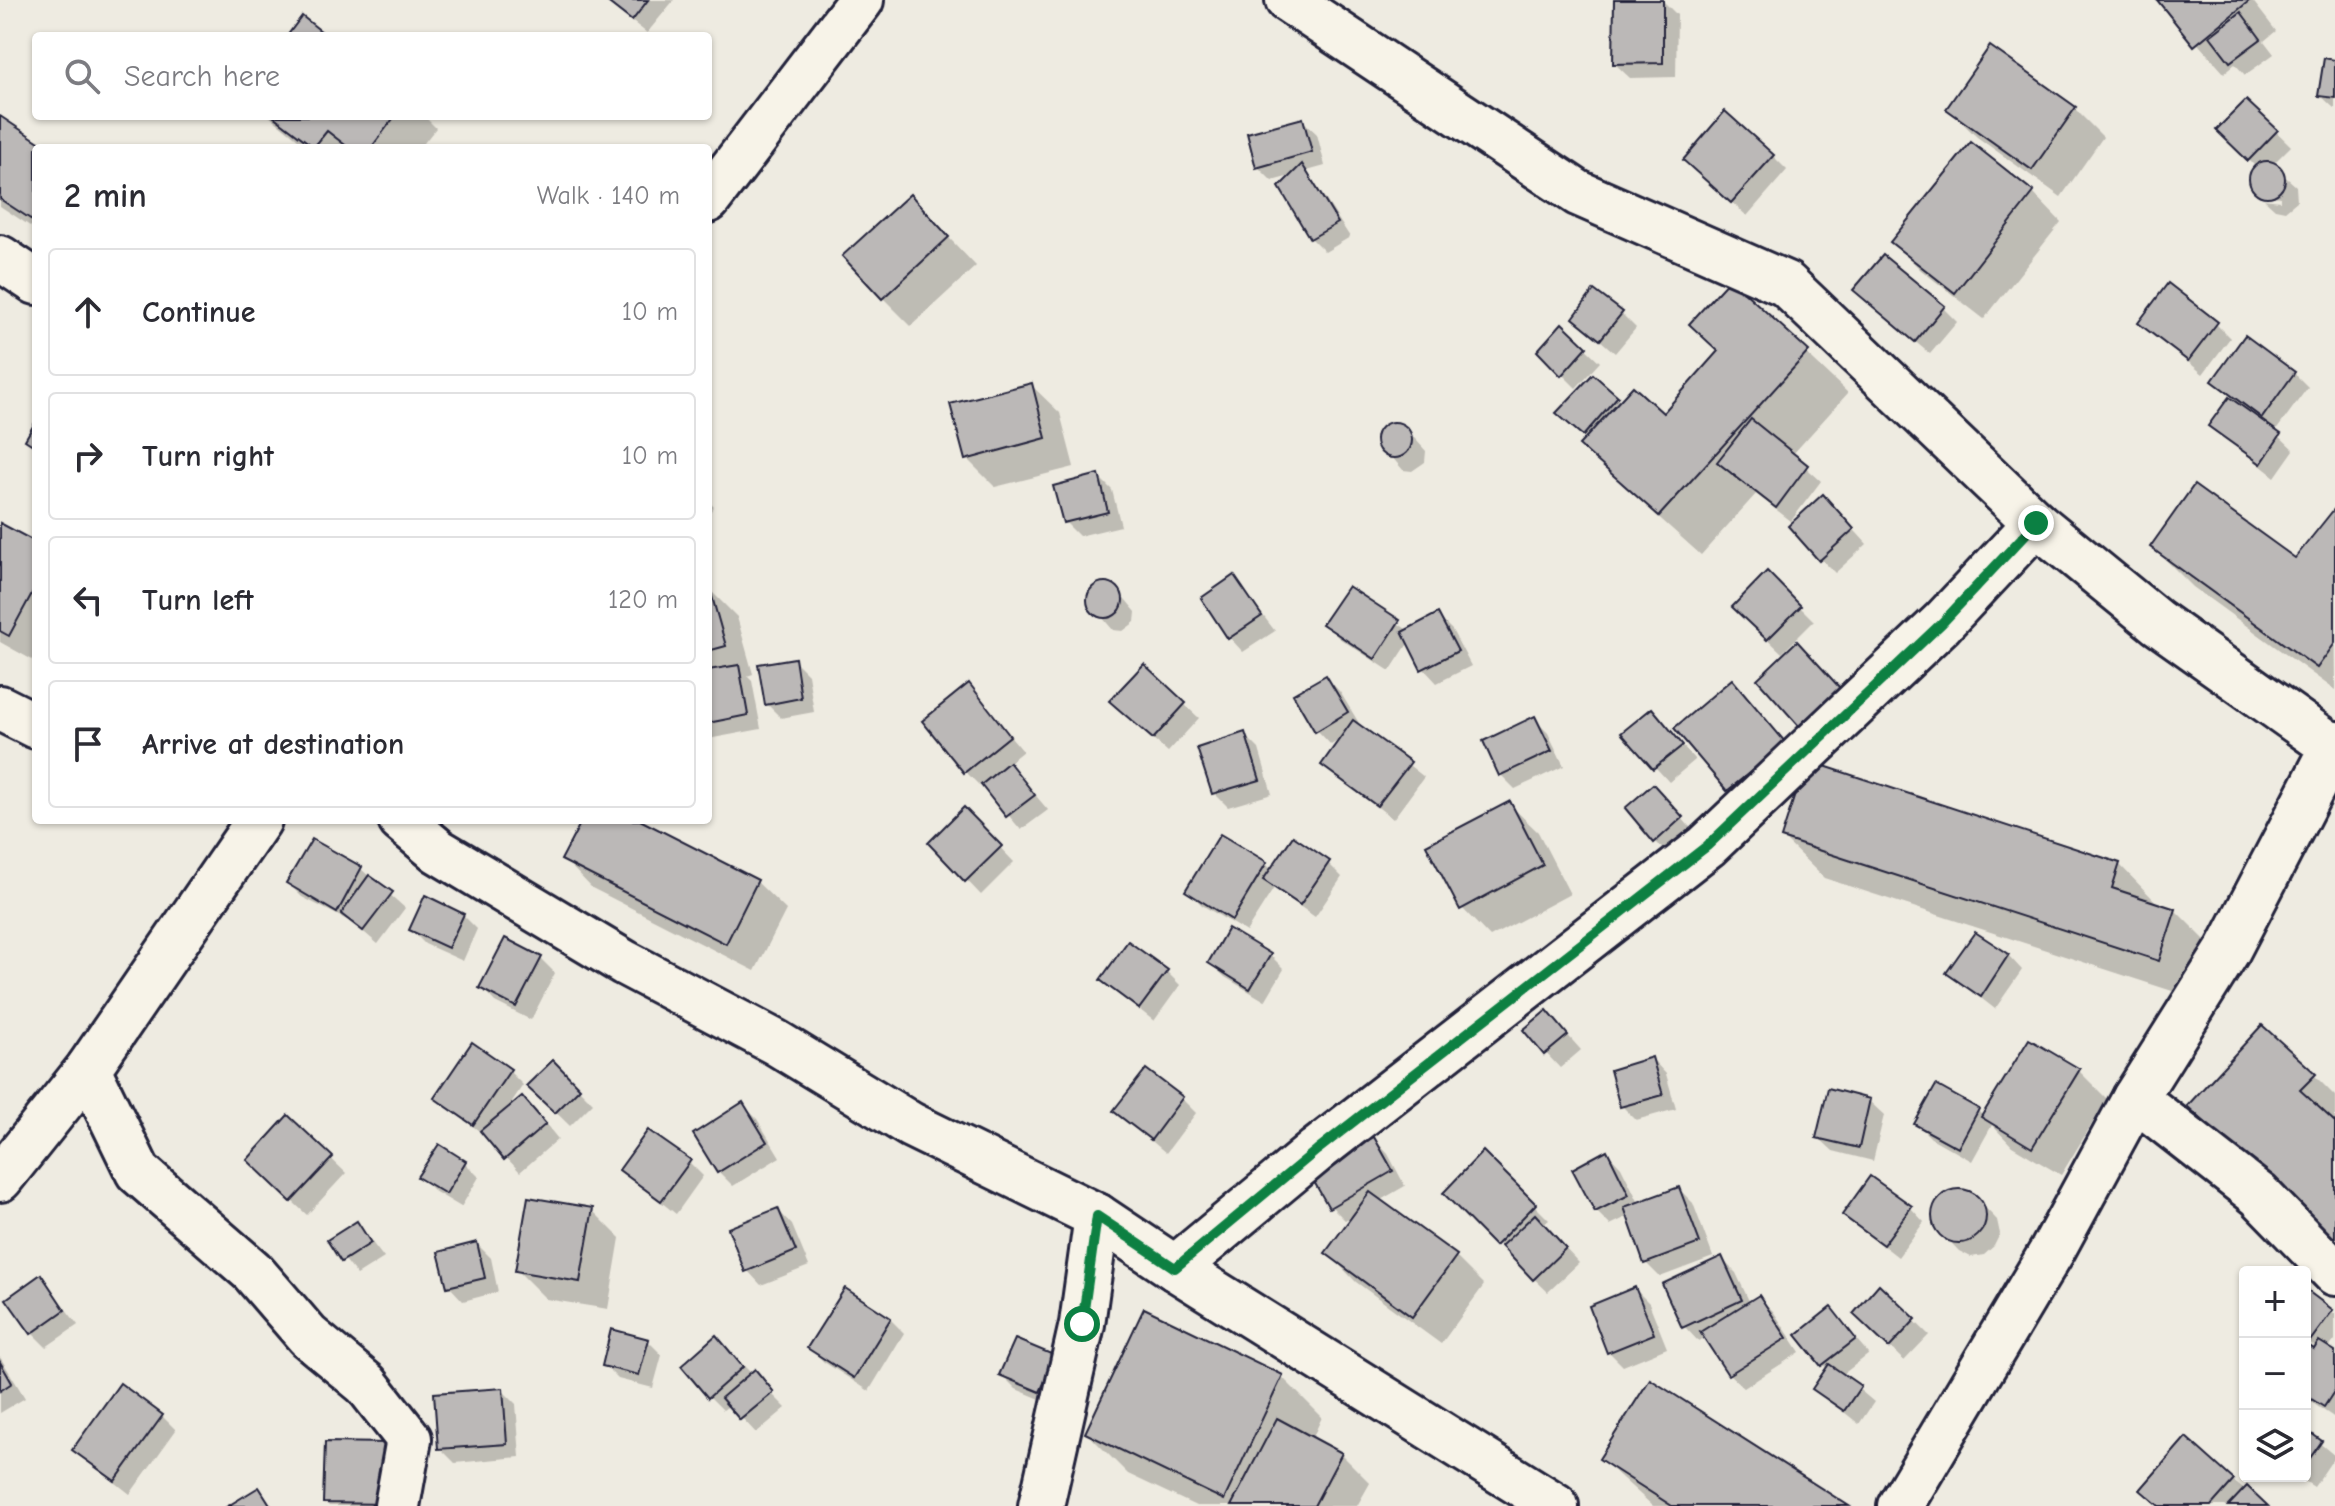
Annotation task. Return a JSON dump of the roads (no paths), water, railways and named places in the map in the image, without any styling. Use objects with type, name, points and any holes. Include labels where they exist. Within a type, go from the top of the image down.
[{"type":"street","points":[[1288,0],[1578,193],[1786,284],[2036,523],[2157,622],[2334,746],[2228,950],[2135,1098],[2052,1251],[1900,1506]]},
{"type":"street","points":[[712,195],[855,3]]},
{"type":"street","points":[[0,258],[32,279]]},
{"type":"street","points":[[1175,1268],[1329,1140],[1707,846],[1942,623],[2036,523]]},
{"type":"street","points":[[0,708],[32,724]]},
{"type":"street","points":[[0,1179],[88,1069],[246,824]]},
{"type":"street","points":[[406,824],[438,851],[625,963],[775,1042],[911,1125],[1097,1216],[1556,1506]]},
{"type":"street","points":[[88,1069],[138,1172],[252,1271],[308,1336],[366,1384],[409,1439],[397,1506]]},
{"type":"street","points":[[2135,1098],[2259,1195],[2335,1273]]},
{"type":"street","points":[[1041,1506],[1082,1324],[1097,1216]]}]
